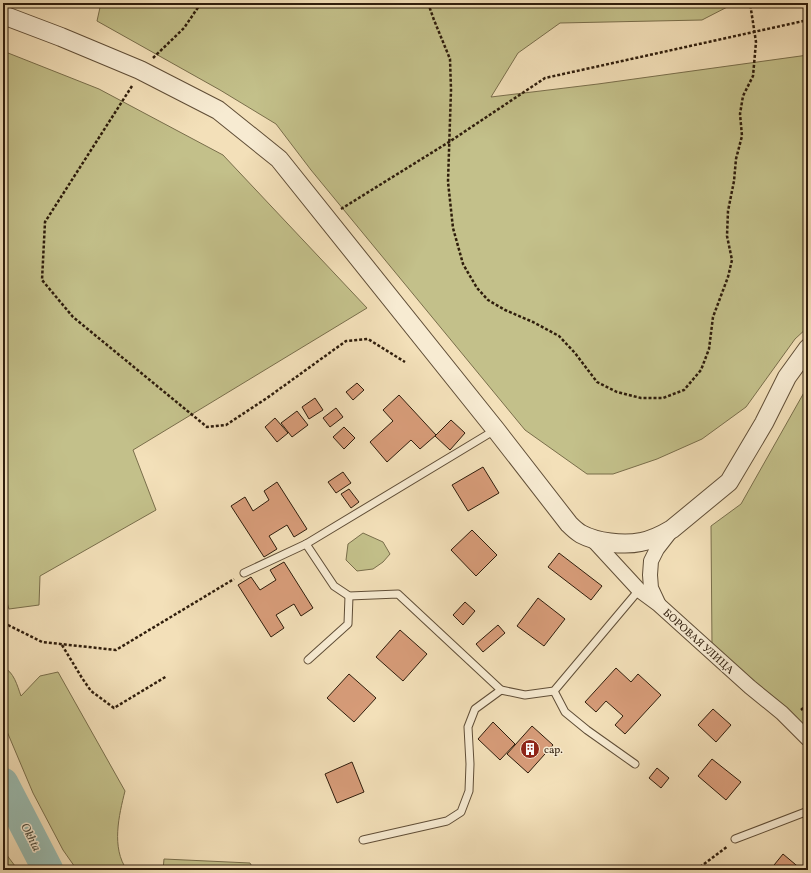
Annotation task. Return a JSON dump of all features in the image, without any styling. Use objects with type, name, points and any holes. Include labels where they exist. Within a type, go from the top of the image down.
[{"type":"street","points":[[3,15],[140,70],[218,110],[279,159],[496,430],[569,524],[580,533],[592,539],[624,544],[640,542],[662,535],[672,529],[729,482],[764,423],[787,377],[808,348]]},
{"type":"street","points":[[658,604],[651,588],[651,561],[657,549],[672,529]]},
{"type":"street","name":"БОРОВАЯ УЛИЦА","points":[[592,539],[639,590],[658,604],[750,687],[782,713],[808,739]]},
{"type":"lane","points":[[244,573],[306,544],[496,430]]},
{"type":"lane","points":[[306,544],[334,586],[349,596],[398,594],[501,690],[524,695],[554,691],[639,590]]},
{"type":"lane","points":[[308,660],[348,624],[349,596]]},
{"type":"lane","points":[[364,840],[447,821],[461,812],[469,790],[470,764],[468,727],[475,709],[501,690]]},
{"type":"lane","points":[[554,691],[565,712],[587,730],[635,764]]},
{"type":"lane","points":[[735,839],[808,811]]},
{"type":"path","points":[[201,3],[184,28],[140,70],[126,96],[46,222],[42,280],[73,317],[207,427],[226,424],[267,398],[346,341],[368,339],[405,362]]},
{"type":"path","points":[[428,3],[450,59],[451,90],[448,182],[453,228],[463,264],[477,288],[488,300],[505,310],[533,322],[559,336],[575,353],[597,382],[617,392],[641,398],[663,398],[684,390],[701,370],[709,349],[713,317],[728,278],[732,260],[727,236],[728,211],[734,181],[736,159],[742,136],[740,114],[744,96],[753,76],[756,42],[750,3]]},
{"type":"path","points":[[326,218],[449,142],[545,78],[808,20]]},
{"type":"path","points":[[3,624],[42,642],[116,650],[244,573]]},
{"type":"path","points":[[62,644],[91,691],[114,708],[167,676]]},
{"type":"path","points":[[696,870],[735,839]]},
{"type":"shaded area","points":[[101,3],[735,3],[702,20],[560,23],[518,53],[491,97],[808,55],[808,327],[795,339],[746,407],[702,439],[657,459],[613,474],[587,474],[525,430],[311,170],[276,124],[220,90],[97,21]]},
{"type":"shaded area","points":[[3,51],[99,89],[223,155],[367,308],[133,450],[156,510],[40,576],[39,605],[9,609],[3,590]]},
{"type":"shaded area","points":[[808,387],[808,731],[712,647],[711,526],[741,504]]},
{"type":"shaded area","points":[[363,533],[383,542],[390,554],[383,562],[373,569],[357,571],[346,560],[348,544]]},
{"type":"shaded area","points":[[3,667],[12,675],[21,696],[40,676],[58,672],[125,791],[119,821],[118,842],[119,852],[127,870],[77,870],[63,850],[33,793],[3,722]]},
{"type":"shaded area","points":[[3,850],[18,870],[3,870]]},
{"type":"shaded area","points":[[164,859],[250,863],[254,870],[163,870]]},
{"type":"building","points":[[357,383],[364,390],[353,400],[346,392]]},
{"type":"building","points":[[399,395],[436,435],[420,449],[411,440],[387,462],[370,442],[393,421],[383,410]]},
{"type":"building","points":[[315,398],[323,410],[309,419],[302,407]]},
{"type":"building","points":[[336,408],[343,417],[330,427],[323,418]]},
{"type":"building","points":[[297,411],[308,425],[292,437],[281,423]]},
{"type":"building","points":[[275,418],[288,433],[277,442],[265,427]]},
{"type":"building","points":[[451,420],[465,433],[450,450],[435,436]]},
{"type":"building","points":[[344,427],[355,438],[344,449],[333,437]]},
{"type":"building","points":[[483,467],[499,493],[468,511],[452,485]]},
{"type":"building","points":[[343,472],[351,483],[336,493],[328,482]]},
{"type":"building","points":[[277,482],[307,529],[294,537],[287,525],[269,536],[277,549],[264,557],[231,506],[245,497],[253,511],[269,500],[264,491]]},
{"type":"building","points":[[349,489],[359,502],[351,508],[341,494]]},
{"type":"building","points":[[472,530],[497,555],[476,576],[451,550]]},
{"type":"building","points":[[559,553],[602,586],[591,600],[548,567]]},
{"type":"building","points":[[284,562],[313,608],[301,616],[294,604],[276,615],[284,628],[271,637],[238,585],[251,577],[260,590],[276,580],[270,570]]},
{"type":"building","points":[[538,598],[565,619],[544,646],[517,626]]},
{"type":"building","points":[[465,602],[475,611],[463,625],[453,615]]},
{"type":"building","points":[[498,625],[505,633],[483,652],[476,644]]},
{"type":"building","points":[[400,630],[427,654],[403,681],[376,657]]},
{"type":"building","points":[[616,668],[631,682],[638,674],[661,695],[625,734],[615,725],[623,716],[606,701],[596,712],[585,702]]},
{"type":"building","points":[[349,674],[376,698],[354,722],[327,698]]},
{"type":"building","points":[[713,709],[731,725],[716,742],[698,725]]},
{"type":"building","name":"сар.","points":[[493,722],[515,744],[500,760],[478,739]]},
{"type":"building","name":"сар.","points":[[532,726],[553,745],[528,773],[507,754]]},
{"type":"building","points":[[712,759],[741,782],[726,800],[698,776]]},
{"type":"building","points":[[352,762],[364,792],[337,803],[325,774]]},
{"type":"building","points":[[657,768],[669,778],[661,788],[649,778]]},
{"type":"building","points":[[783,854],[802,870],[770,870]]},
{"type":"building","points":[[499,866],[500,870],[467,870]]},
{"type":"waterway","name":"Okhta","points":[[3,783],[48,870]]},
{"type":"place","name":"сар.","points":[[530,749]]}]
